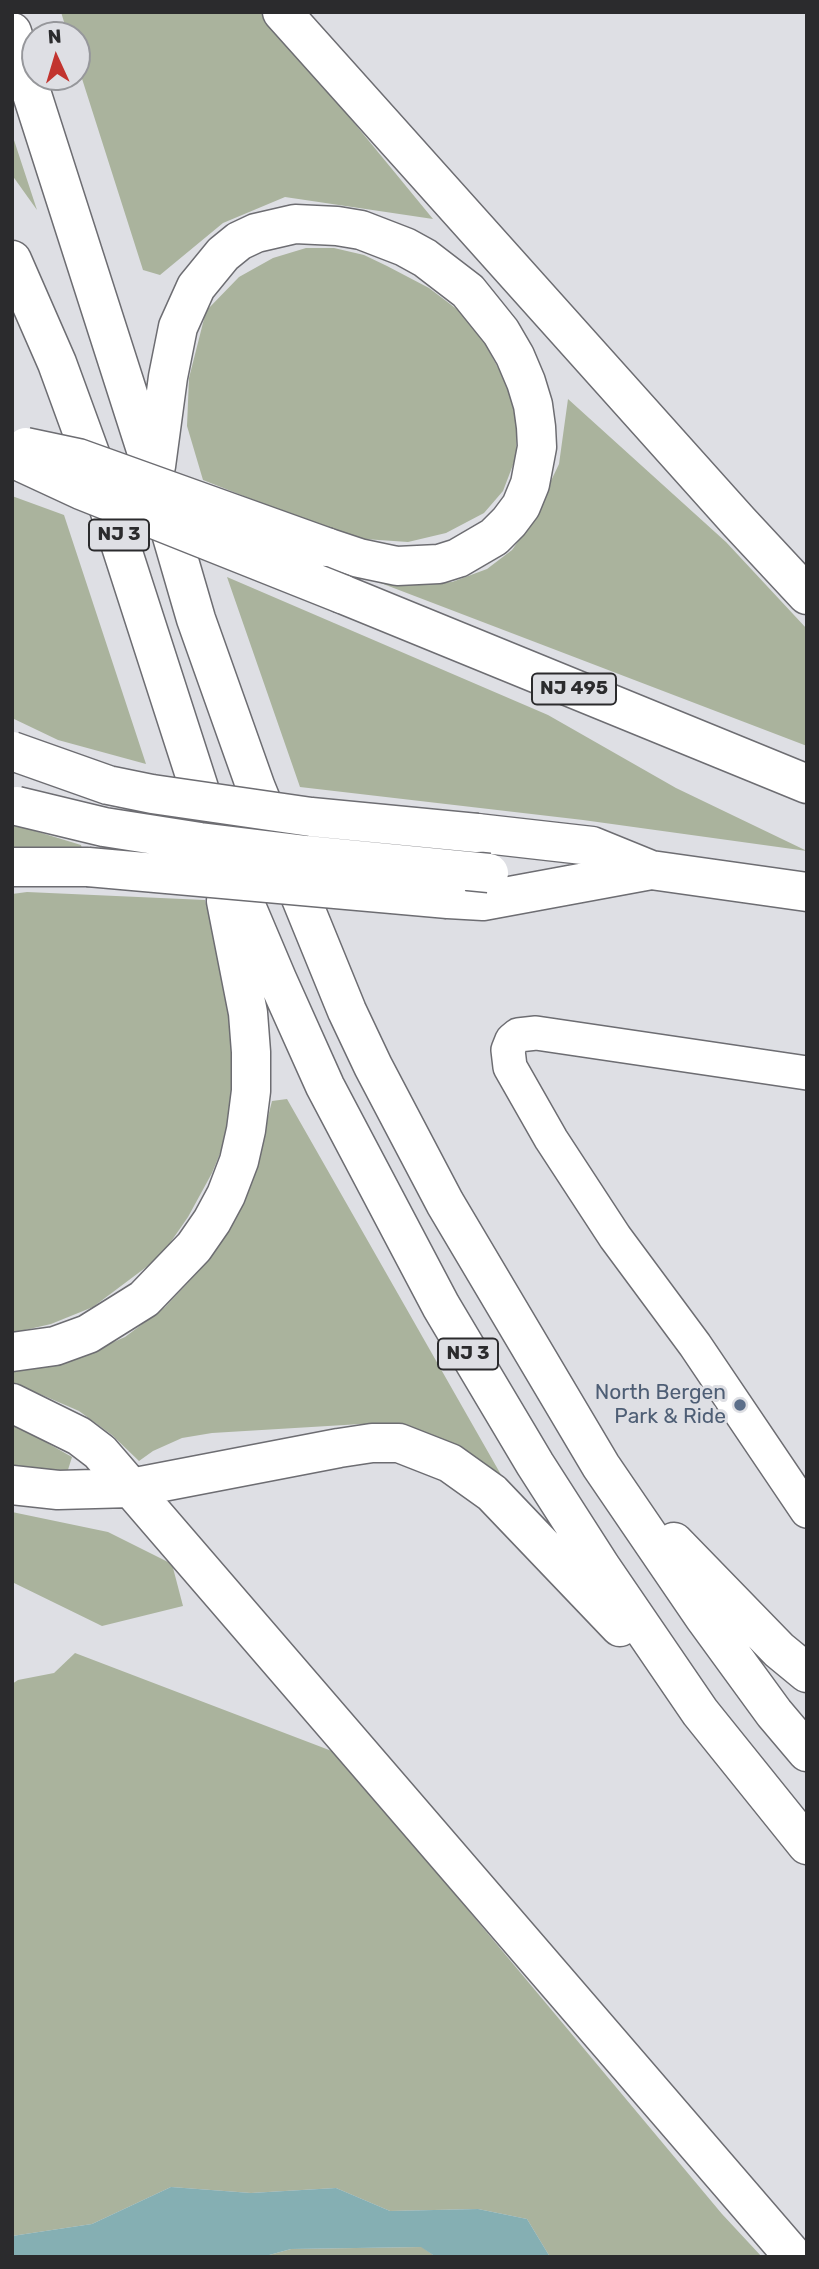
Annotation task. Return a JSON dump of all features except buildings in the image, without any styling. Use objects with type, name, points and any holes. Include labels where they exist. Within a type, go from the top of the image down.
[{"type":"highway","points":[[282,12],[738,522],[807,595]]},
{"type":"highway","name":"NJ 3","points":[[12,33],[155,478],[196,619],[288,868],[347,1011],[439,1192],[601,1466],[704,1617],[774,1713],[807,1752]]},
{"type":"highway","points":[[12,443],[78,458],[359,558],[397,566],[439,564],[458,558],[495,537],[520,506],[534,467],[537,447],[533,405],[522,373],[501,331],[474,298],[445,272],[425,258],[386,238],[337,226],[295,224],[256,233],[239,241],[223,254],[196,286],[178,327],[168,377],[155,478]]},
{"type":"highway","name":"NJ 3","points":[[12,260],[57,363],[99,478],[208,817],[325,1086],[441,1306],[502,1411],[568,1516],[700,1712],[807,1845]]},
{"type":"highway","name":"NJ 495","points":[[12,458],[80,490],[807,784]]},
{"type":"highway","points":[[12,751],[108,785],[152,794],[312,817],[592,846],[651,870],[807,892]]},
{"type":"highway","points":[[15,805],[104,827],[200,842],[344,859],[590,882]]},
{"type":"highway","points":[[12,1352],[55,1346],[88,1334],[144,1299],[194,1247],[212,1221],[239,1161],[251,1091],[248,1013],[208,817]]},
{"type":"highway","points":[[12,867],[88,867],[483,901],[651,870]]},
{"type":"highway","points":[[12,1403],[79,1436],[100,1452],[794,2257]]},
{"type":"highway","points":[[12,1485],[58,1490],[131,1488],[372,1443],[399,1443],[427,1452],[461,1469],[492,1493],[700,1712]]},
{"type":"highway","points":[[601,1466],[779,1650],[807,1673]]},
{"type":"lane","points":[[807,1073],[536,1033],[518,1035],[512,1040],[508,1051],[510,1068],[551,1139],[607,1226],[695,1345],[807,1511]]},
{"type":"green space","points":[[61,12],[263,12],[433,219],[285,197],[223,223],[160,275],[143,270],[86,91],[91,91],[91,21],[64,21]]},
{"type":"green space","points":[[12,134],[37,210],[12,175]]},
{"type":"green space","points":[[306,248],[334,248],[364,255],[429,288],[458,310],[484,342],[503,377],[517,427],[516,457],[503,491],[484,513],[446,533],[408,542],[350,538],[203,480],[187,426],[189,378],[206,311],[239,277],[273,258]]},
{"type":"green space","points":[[568,399],[726,542],[807,629],[807,746],[378,582],[381,577],[415,584],[452,582],[487,569],[512,550],[531,523],[559,464]]},
{"type":"green space","points":[[12,496],[64,515],[146,764],[58,740],[12,718]]},
{"type":"green space","points":[[227,577],[548,715],[676,788],[807,851],[583,820],[300,787]]},
{"type":"green space","points":[[12,824],[81,845],[84,855],[12,850]]},
{"type":"green space","points":[[27,892],[205,900],[228,996],[235,1083],[226,1139],[212,1173],[188,1217],[161,1256],[93,1307],[51,1324],[12,1333],[12,894]]},
{"type":"green space","points":[[287,1099],[508,1487],[396,1425],[361,1424],[212,1433],[182,1438],[153,1451],[139,1461],[112,1435],[79,1411],[12,1382],[12,1367],[91,1352],[125,1337],[165,1307],[198,1272],[230,1227],[252,1180],[272,1101]]},
{"type":"green space","points":[[12,1423],[72,1457],[67,1473],[12,1466]]},
{"type":"green space","points":[[12,1512],[108,1532],[172,1564],[183,1606],[102,1626],[12,1582]]},
{"type":"green space","points":[[75,1653],[337,1753],[722,2214],[762,2257],[550,2257],[527,2219],[478,2209],[390,2211],[336,2188],[251,2193],[171,2187],[92,2224],[12,2236],[12,1684],[18,1680],[54,1673]]},
{"type":"green space","points":[[422,2247],[436,2257],[262,2257],[291,2249]]},
{"type":"water","points":[[171,2187],[251,2193],[336,2188],[390,2211],[478,2209],[527,2219],[550,2257],[436,2257],[421,2247],[291,2249],[262,2257],[12,2257],[12,2236],[92,2224]]},
{"type":"place","name":"North Bergen Park & Ride","points":[[740,1405]]}]
